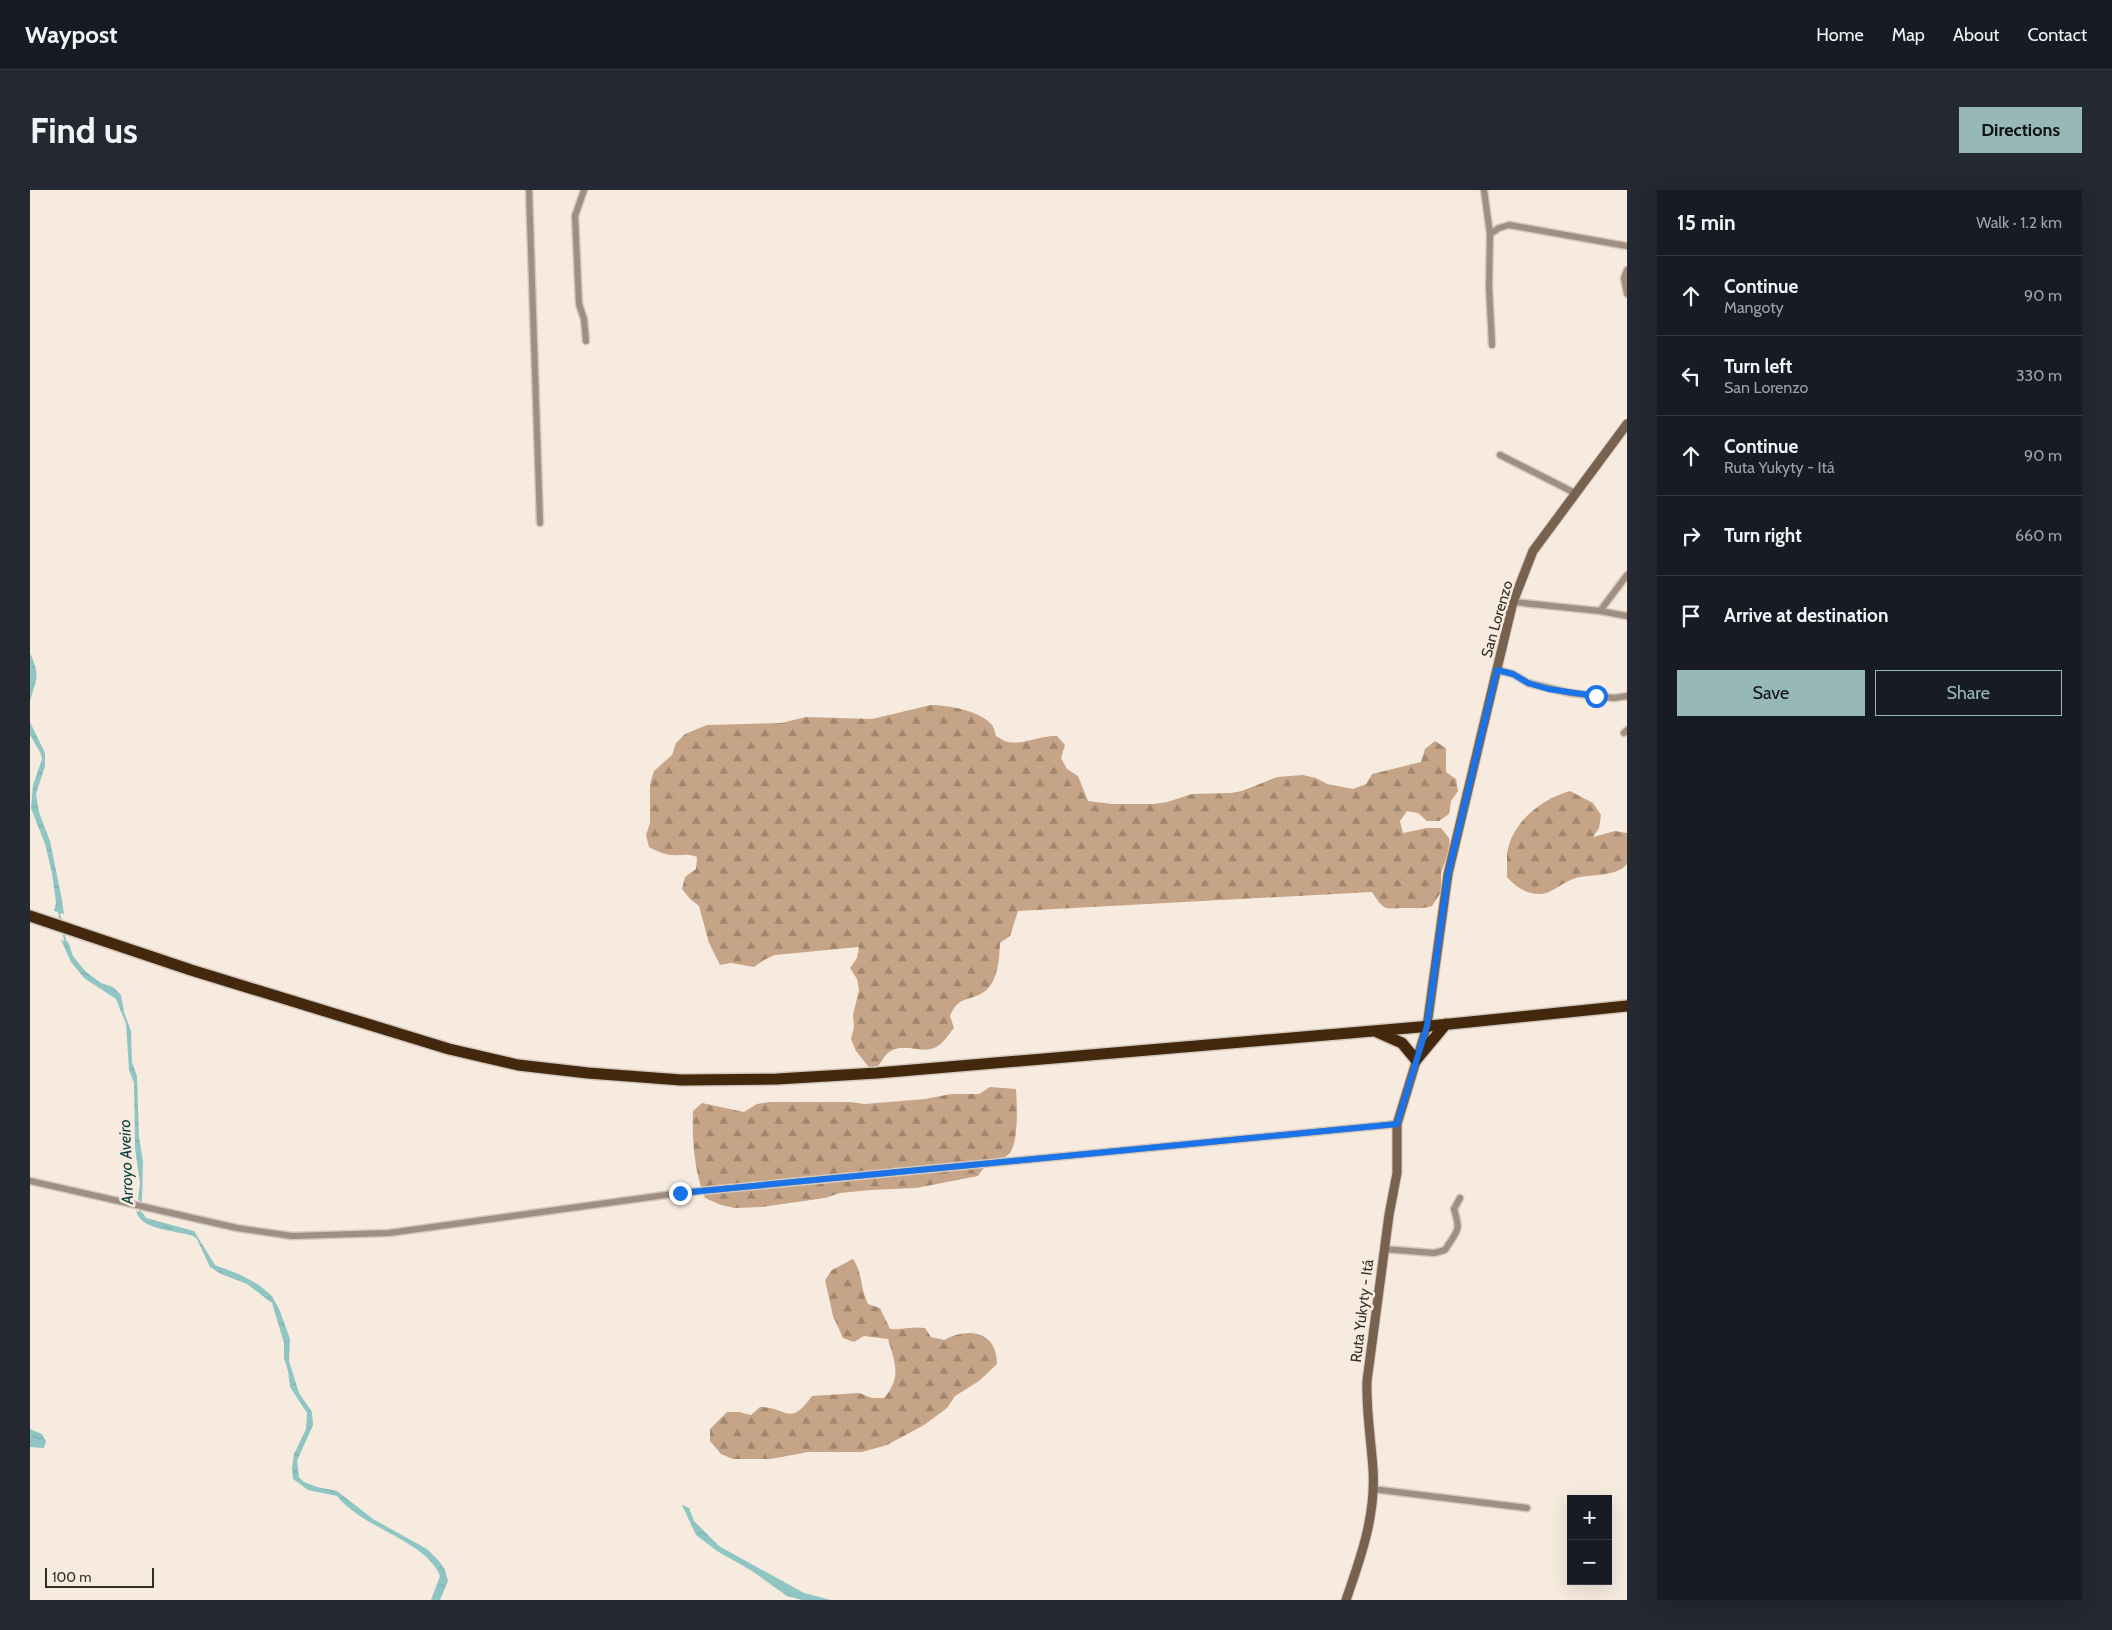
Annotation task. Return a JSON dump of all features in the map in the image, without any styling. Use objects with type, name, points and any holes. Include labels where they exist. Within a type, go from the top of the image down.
[{"type":"highway","points":[[30,916],[190,970],[449,1049],[518,1065],[588,1073],[680,1080],[777,1079],[886,1072],[1374,1031],[1627,1006]]},
{"type":"highway","points":[[1374,1031],[1402,1043],[1416,1060],[1446,1024]]},
{"type":"street","points":[[529,190],[540,523]]},
{"type":"street","points":[[584,190],[575,216],[579,304],[584,319],[586,341]]},
{"type":"street","points":[[1484,190],[1490,234],[1489,286],[1492,345]]},
{"type":"street","points":[[1490,234],[1499,228],[1510,225],[1627,246]]},
{"type":"street","points":[[1627,270],[1624,278],[1627,294]]},
{"type":"street","name":"San Lorenzo","points":[[1427,1026],[1448,874],[1513,602],[1533,551],[1627,424]]},
{"type":"street","points":[[1500,455],[1575,493]]},
{"type":"street","points":[[1600,611],[1627,575]]},
{"type":"street","points":[[1513,602],[1600,611],[1627,616]]},
{"type":"street","points":[[1497,670],[1513,674],[1528,683],[1570,693],[1614,698],[1627,696]]},
{"type":"street","name":"Ruta Yukyty - Itá","points":[[1346,1600],[1365,1545],[1371,1521],[1373,1470],[1366,1403],[1370,1354],[1384,1249],[1397,1173],[1397,1124],[1427,1026]]},
{"type":"street","points":[[30,1181],[237,1228],[292,1236],[389,1233],[680,1193],[1397,1124]]},
{"type":"street","points":[[1384,1249],[1434,1253],[1445,1250],[1458,1230],[1459,1223],[1454,1209],[1460,1198]]},
{"type":"street","points":[[1372,1489],[1527,1508]]},
{"type":"green space","points":[[931,705],[955,708],[980,716],[992,725],[996,736],[1008,742],[1014,743],[1057,736],[1065,745],[1061,758],[1067,769],[1078,776],[1088,801],[1112,804],[1154,804],[1192,794],[1231,793],[1242,791],[1277,777],[1303,775],[1316,778],[1327,784],[1353,789],[1366,784],[1372,774],[1421,762],[1425,749],[1435,741],[1446,748],[1446,772],[1456,779],[1458,791],[1451,801],[1449,814],[1439,821],[1427,821],[1418,813],[1407,811],[1400,821],[1403,833],[1427,828],[1441,828],[1449,838],[1450,850],[1441,872],[1441,892],[1432,906],[1426,908],[1384,907],[1372,892],[1018,911],[1010,936],[1000,943],[998,966],[993,981],[983,992],[957,1004],[950,1016],[954,1028],[944,1040],[932,1049],[895,1049],[889,1052],[878,1066],[871,1070],[856,1051],[851,1039],[854,1027],[853,1015],[859,990],[857,979],[850,968],[857,958],[859,947],[775,955],[754,967],[731,963],[720,965],[709,943],[699,906],[682,889],[685,877],[696,869],[697,857],[667,854],[649,847],[646,835],[650,823],[650,784],[654,771],[672,755],[676,743],[685,734],[707,725],[781,723],[806,717],[872,719]]},
{"type":"green space","points":[[1570,791],[1593,803],[1601,815],[1599,828],[1593,837],[1615,831],[1627,833],[1627,864],[1617,871],[1572,880],[1545,893],[1526,892],[1507,877],[1507,854],[1514,832],[1538,806]]},
{"type":"green space","points":[[990,1087],[1016,1089],[1016,1133],[1009,1154],[986,1166],[978,1176],[916,1188],[840,1193],[825,1198],[762,1207],[735,1208],[721,1205],[705,1198],[696,1166],[693,1133],[693,1111],[702,1103],[744,1112],[757,1104],[769,1102],[850,1102],[865,1104],[925,1099],[951,1094],[979,1094]]},
{"type":"green space","points":[[853,1259],[868,1304],[880,1308],[890,1329],[925,1328],[931,1337],[944,1340],[962,1334],[980,1335],[987,1338],[992,1344],[996,1353],[997,1364],[979,1381],[955,1396],[947,1408],[924,1425],[887,1445],[862,1452],[808,1452],[771,1459],[733,1459],[721,1454],[710,1441],[710,1429],[727,1412],[751,1415],[760,1407],[793,1414],[804,1406],[812,1396],[859,1393],[872,1398],[884,1398],[890,1390],[895,1376],[895,1363],[888,1339],[864,1336],[854,1342],[843,1338],[833,1316],[825,1280],[832,1270]]},
{"type":"water","points":[[30,653],[35,668],[36,682],[30,701]]},
{"type":"water","points":[[30,722],[45,753],[45,766],[36,794],[39,812],[50,841],[64,914],[54,911],[56,903],[52,873],[45,844],[31,808],[33,785],[42,759],[30,735]]},
{"type":"water","points":[[61,940],[68,942],[73,956],[86,972],[101,983],[113,987],[121,995],[124,1012],[131,1031],[132,1062],[137,1076],[139,1137],[143,1161],[142,1201],[138,1200],[140,1183],[135,1148],[134,1083],[129,1070],[126,1024],[116,999],[84,978],[71,962]]},
{"type":"water","points":[[136,1211],[143,1213],[146,1218],[194,1231],[215,1265],[241,1275],[259,1285],[272,1296],[280,1311],[290,1339],[289,1361],[299,1393],[312,1412],[313,1425],[297,1461],[299,1477],[304,1482],[317,1487],[337,1491],[373,1519],[427,1549],[445,1570],[448,1581],[440,1600],[431,1600],[440,1576],[433,1564],[422,1553],[362,1517],[337,1496],[308,1490],[293,1479],[294,1454],[306,1429],[307,1413],[290,1387],[284,1358],[284,1343],[272,1303],[247,1284],[221,1274],[210,1267],[197,1239],[193,1236],[152,1226],[139,1218]]},
{"type":"water","points":[[30,1429],[42,1434],[46,1441],[44,1448],[30,1447]]},
{"type":"water","points":[[682,1505],[689,1508],[694,1521],[719,1546],[804,1593],[831,1600],[802,1600],[787,1596],[752,1571],[717,1551],[696,1535]]},
{"type":"waterway","name":"Arroyo Aveiro","points":[[59,912],[61,922]]},
{"type":"waterway","name":"Arroyo Aveiro","points":[[63,931],[66,944]]},
{"type":"waterway","name":"Arroyo Aveiro","points":[[140,1214],[141,1199]]},
{"type":"route","points":[[680,1193],[1397,1124],[1427,1026],[1448,874],[1497,670],[1513,674],[1528,683],[1548,689],[1596,696]]}]
